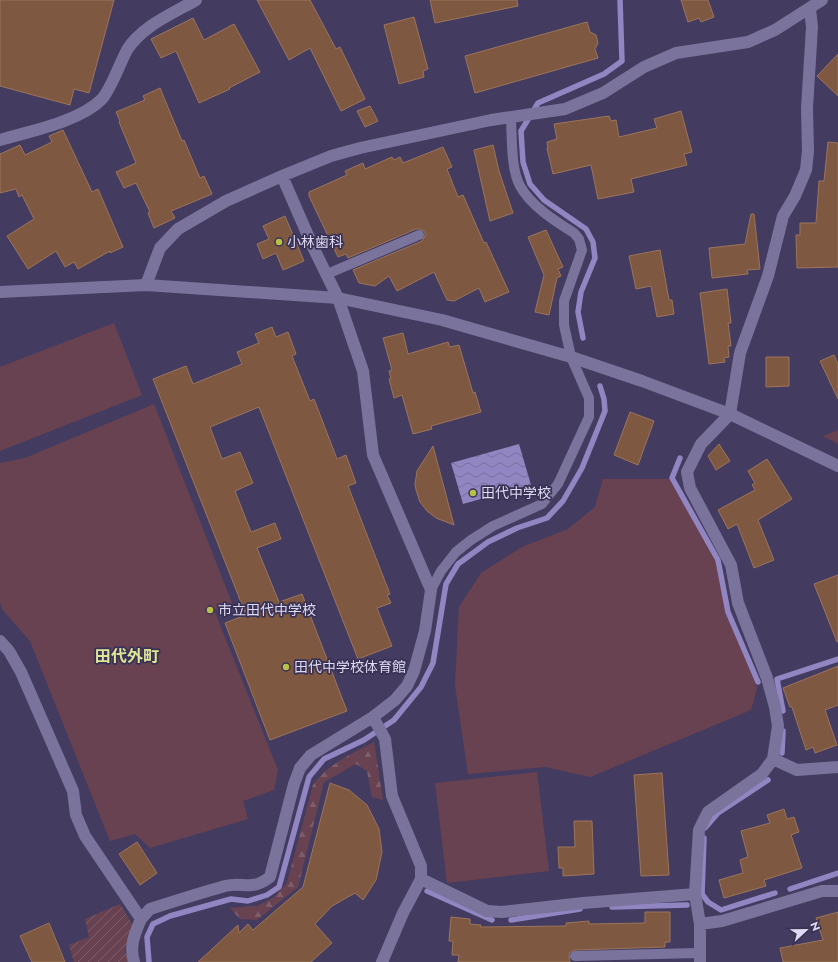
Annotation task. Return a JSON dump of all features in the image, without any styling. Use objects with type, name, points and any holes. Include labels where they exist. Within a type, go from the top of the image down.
[{"type":"street","points":[[0,140],[64,120],[90,109],[103,98],[128,49],[142,33],[196,0]]},
{"type":"street","points":[[146,285],[160,248],[178,229],[226,201],[282,176],[331,156],[360,148],[490,120],[511,119],[565,110],[603,93],[644,67],[676,53],[748,42],[775,30],[822,0]]},
{"type":"street","points":[[699,958],[700,924],[694,894],[699,830],[708,812],[762,774],[773,759],[778,726],[771,693],[738,604],[731,565],[690,488],[687,472],[701,444],[730,414],[740,353],[768,276],[783,216],[795,196],[806,170],[808,151],[807,108],[812,27],[810,9]]},
{"type":"street","points":[[134,962],[131,954],[133,938],[142,919],[150,909],[228,886],[252,886],[261,884],[270,877],[294,784],[300,768],[311,755],[373,717],[395,700],[407,686],[414,671],[425,631],[431,590],[373,455],[363,371],[338,298],[282,176]]},
{"type":"street","points":[[0,292],[146,285],[338,298],[442,320],[571,357],[642,381],[730,414],[838,466]]},
{"type":"street","points":[[0,641],[10,651],[21,672],[73,791],[76,815],[85,836],[142,919]]},
{"type":"street","points":[[373,717],[385,739],[392,796],[422,866],[421,879],[402,913],[382,962]]},
{"type":"street","points":[[773,759],[796,770],[838,767]]},
{"type":"street","points":[[421,879],[487,911],[502,912],[583,903],[694,894]]},
{"type":"street","points":[[700,924],[722,920],[822,891],[838,892]]},
{"type":"lane","points":[[431,590],[441,571],[456,552],[471,540],[493,526],[542,504],[558,484],[589,417],[589,398],[571,357],[564,325],[564,301],[582,250],[579,239],[574,233],[528,198],[520,186],[516,174],[511,119]]},
{"type":"lane","points":[[327,274],[420,235]]},
{"type":"lane","points":[[575,956],[699,958]]},
{"type":"green space","points":[[114,323],[142,395],[0,451],[0,367]]},
{"type":"green space","points":[[154,404],[232,603],[214,610],[278,770],[274,790],[243,801],[248,819],[150,848],[135,834],[110,841],[30,641],[2,609],[0,602],[0,463],[25,458]]},
{"type":"green space","points":[[838,430],[838,444],[823,436]]},
{"type":"green space","points":[[603,479],[669,479],[716,559],[727,609],[757,688],[751,710],[590,777],[545,767],[468,774],[455,685],[459,607],[481,573],[522,547],[568,529],[595,507]]},
{"type":"green space","points":[[374,742],[383,800],[372,797],[367,771],[356,764],[324,782],[298,887],[257,920],[240,919],[230,908],[257,906],[273,898],[287,883],[313,785],[333,765]]},
{"type":"green space","points":[[537,772],[549,871],[447,883],[435,783]]},
{"type":"green space","points":[[120,904],[132,924],[125,951],[129,962],[74,962],[69,945],[89,937],[85,919]]},
{"type":"water","points":[[519,444],[531,485],[463,504],[451,463]]},
{"type":"building","points":[[0,0],[114,0],[89,93],[74,89],[70,105],[0,86]]},
{"type":"building","points":[[257,0],[310,0],[336,49],[340,47],[365,99],[341,111],[310,48],[289,60]]},
{"type":"building","points":[[430,0],[517,0],[518,6],[435,23]]},
{"type":"building","points":[[681,0],[708,0],[714,17],[701,22],[699,18],[688,22]]},
{"type":"building","points":[[414,17],[428,69],[423,71],[424,77],[399,84],[384,25]]},
{"type":"building","points":[[193,18],[204,40],[234,24],[260,72],[229,88],[230,89],[199,103],[176,51],[161,58],[151,39]]},
{"type":"building","points":[[587,22],[590,32],[596,35],[598,43],[595,49],[598,58],[475,93],[465,56]]},
{"type":"building","points":[[838,54],[838,96],[817,76]]},
{"type":"building","points":[[160,88],[182,141],[184,140],[200,178],[204,176],[212,194],[171,211],[175,218],[154,228],[148,213],[150,212],[136,183],[124,188],[116,172],[136,163],[116,112],[145,100],[143,96]]},
{"type":"building","points":[[370,106],[378,121],[365,127],[357,111]]},
{"type":"building","points":[[681,111],[692,152],[684,154],[687,165],[631,179],[634,192],[598,199],[591,165],[553,174],[547,142],[557,139],[554,124],[609,116],[611,121],[616,120],[619,137],[657,128],[654,119]]},
{"type":"building","points":[[63,130],[92,192],[98,189],[123,247],[110,253],[110,251],[78,269],[74,262],[65,267],[56,251],[28,269],[7,236],[34,219],[22,195],[19,197],[16,189],[0,193],[0,154],[20,145],[25,155],[52,142],[49,136]]},
{"type":"building","points":[[828,142],[838,143],[838,267],[797,268],[796,235],[800,235],[800,223],[816,223],[819,181],[824,181]]},
{"type":"building","points":[[493,145],[499,171],[513,213],[490,221],[474,150]]},
{"type":"building","points":[[443,147],[452,167],[447,169],[458,197],[463,195],[484,243],[486,242],[509,292],[485,302],[479,288],[454,301],[447,300],[434,272],[397,291],[389,276],[375,286],[359,283],[353,270],[422,241],[425,236],[425,232],[420,229],[416,229],[348,258],[346,254],[338,257],[309,196],[309,192],[347,175],[345,171],[363,163],[365,169],[392,157],[394,160],[400,157],[403,163]]},
{"type":"building","points":[[751,214],[754,214],[760,269],[747,270],[748,274],[712,278],[709,248],[745,244]]},
{"type":"building","name":"小林歯科","points":[[285,216],[304,261],[283,270],[276,253],[263,259],[257,244],[269,239],[263,226]]},
{"type":"building","points":[[546,230],[563,267],[558,269],[561,276],[557,278],[549,315],[535,312],[544,275],[528,237]]},
{"type":"building","points":[[660,250],[669,300],[672,300],[674,314],[657,317],[651,286],[636,289],[629,256]]},
{"type":"building","points":[[727,289],[731,323],[728,323],[731,346],[728,346],[729,357],[724,358],[725,362],[709,364],[700,293]]},
{"type":"building","points":[[272,327],[276,337],[288,332],[296,354],[292,356],[310,401],[314,399],[337,459],[346,455],[356,483],[348,486],[390,594],[387,595],[391,603],[377,608],[392,646],[358,659],[259,407],[210,427],[222,459],[240,452],[253,483],[235,491],[251,532],[275,523],[281,539],[257,548],[279,602],[302,594],[347,711],[270,740],[225,623],[246,615],[153,379],[186,366],[193,384],[242,364],[237,352],[259,343],[255,334]]},
{"type":"building","points":[[403,333],[408,354],[448,342],[450,347],[459,345],[473,393],[475,392],[481,412],[431,426],[432,429],[413,434],[402,395],[394,398],[389,379],[391,378],[389,371],[392,370],[383,338]]},
{"type":"building","points":[[834,355],[838,364],[838,399],[820,361]]},
{"type":"building","points":[[766,357],[789,357],[789,386],[766,387]]},
{"type":"building","points":[[630,412],[654,421],[638,465],[614,455]]},
{"type":"building","points":[[719,444],[730,461],[716,470],[708,456]]},
{"type":"building","points":[[433,446],[454,525],[436,518],[427,511],[420,502],[416,490],[415,484],[417,471]]},
{"type":"building","points":[[767,459],[792,499],[758,520],[774,560],[754,568],[737,524],[728,529],[718,510],[755,490],[752,485],[755,483],[748,471]]},
{"type":"building","points":[[838,575],[838,642],[837,642],[814,584]]},
{"type":"building","points":[[838,666],[838,705],[825,710],[837,745],[815,753],[813,747],[806,750],[792,707],[790,707],[783,688]]},
{"type":"building","points":[[662,773],[669,875],[641,876],[634,775]]},
{"type":"building","points":[[330,783],[349,790],[367,805],[379,829],[382,852],[376,880],[363,900],[355,893],[332,906],[315,924],[332,943],[311,962],[198,962],[238,925],[239,933],[248,924],[253,930],[303,887]]},
{"type":"building","points":[[784,809],[787,819],[794,817],[799,832],[791,835],[802,868],[764,880],[766,886],[724,898],[719,880],[743,873],[740,860],[748,857],[741,831],[770,823],[767,815]]},
{"type":"building","points":[[574,821],[592,821],[594,874],[563,876],[563,868],[559,868],[558,847],[575,847]]},
{"type":"building","points":[[137,842],[157,873],[140,885],[119,854]]},
{"type":"building","points":[[645,912],[670,912],[670,942],[665,942],[665,947],[575,950],[569,953],[570,962],[458,962],[459,955],[452,955],[453,941],[449,941],[451,917],[470,919],[470,924],[481,925],[480,927],[566,926],[566,923],[589,921],[589,924],[645,923]]},
{"type":"building","points":[[838,912],[838,962],[783,962],[780,948],[823,940],[816,918]]},
{"type":"building","points":[[49,923],[65,962],[32,962],[20,936]]},
{"type":"waterway","points":[[583,338],[578,312],[581,292],[595,258],[593,242],[586,229],[544,200],[530,184],[523,162],[521,131],[538,103],[604,74],[622,61],[620,0]]},
{"type":"waterway","points":[[149,962],[147,937],[153,924],[170,916],[231,899],[248,901],[267,895],[279,887],[309,777],[324,759],[364,740],[394,720],[421,687],[433,663],[446,584],[458,564],[488,542],[517,528],[547,518],[563,501],[582,468],[605,411],[604,399],[600,386]]},
{"type":"waterway","points":[[680,458],[672,478],[718,560],[728,612],[758,682]]},
{"type":"waterway","points":[[783,711],[777,679],[838,659]]},
{"type":"waterway","points":[[782,753],[783,731]]},
{"type":"waterway","points":[[705,828],[718,813],[768,780]]},
{"type":"waterway","points":[[704,838],[702,894],[708,902],[721,910],[775,893]]},
{"type":"waterway","points":[[790,889],[838,873]]},
{"type":"waterway","points":[[427,891],[492,920]]},
{"type":"waterway","points":[[612,907],[687,905]]},
{"type":"waterway","points":[[511,920],[580,909]]},
{"type":"place","name":"小林歯科","points":[[279,242]]},
{"type":"place","name":"田代中学校","points":[[473,493]]},
{"type":"place","name":"市立田代中学校","points":[[210,610]]},
{"type":"place","name":"田代中学校体育館","points":[[286,667]]},
{"type":"district","name":"田代外町","points":[[127,656]]}]
